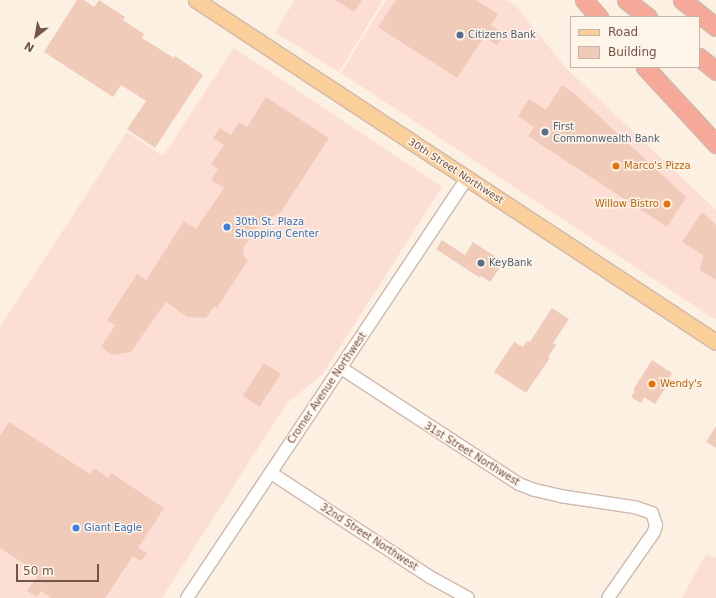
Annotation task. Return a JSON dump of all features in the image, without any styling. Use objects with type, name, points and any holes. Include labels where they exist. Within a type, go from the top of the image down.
[{"type":"highway","points":[[584,0],[598,16]]},
{"type":"highway","points":[[626,0],[647,16]]},
{"type":"highway","points":[[682,0],[716,27]]},
{"type":"highway","points":[[700,58],[716,71]]},
{"type":"highway","points":[[646,68],[716,144]]},
{"type":"main road","name":"30th Street Northwest","points":[[196,0],[716,342]]},
{"type":"street","name":"Cromer Avenue Northwest","points":[[187,598],[467,178]]},
{"type":"street","name":"31st Street Northwest","points":[[341,368],[519,484],[535,490],[560,496],[642,509],[652,514],[656,525],[651,538],[608,598]]},
{"type":"street","name":"32nd Street Northwest","points":[[271,473],[417,569],[468,598]]},
{"type":"shaded area","points":[[295,0],[383,0],[339,72],[275,32]]},
{"type":"shaded area","points":[[386,0],[506,0],[516,6],[565,67],[716,210],[716,320],[341,73]]},
{"type":"shaded area","points":[[234,48],[442,187],[322,375],[287,403],[162,598],[0,598],[0,327],[127,132],[163,156]]},
{"type":"shaded area","points":[[706,554],[716,558],[716,598],[682,598]]},
{"type":"building","points":[[77,0],[84,0],[94,7],[99,0],[125,17],[123,20],[144,34],[142,38],[174,58],[175,56],[203,75],[155,148],[127,129],[146,101],[121,85],[113,97],[44,52]]},
{"type":"building","points":[[335,0],[362,0],[354,12]]},
{"type":"building","points":[[396,0],[476,0],[498,14],[491,25],[505,34],[497,45],[484,37],[457,78],[378,27]]},
{"type":"building","points":[[562,85],[574,93],[686,197],[667,227],[528,136],[534,127],[518,116],[529,99],[546,110]]},
{"type":"building","name":"30th St. Plaza Shopping Center","points":[[266,97],[329,138],[281,212],[259,225],[243,248],[244,257],[248,260],[217,308],[214,306],[206,318],[187,317],[166,302],[131,352],[112,355],[101,347],[115,325],[107,320],[137,274],[146,280],[184,221],[196,229],[224,188],[211,180],[218,169],[211,164],[224,145],[213,138],[220,128],[231,135],[239,122],[247,127]]},
{"type":"building","points":[[702,212],[716,225],[716,280],[700,270],[703,255],[682,242]]},
{"type":"building","points":[[442,240],[465,255],[473,242],[504,262],[490,282],[481,276],[480,278],[436,249]]},
{"type":"building","points":[[552,308],[569,319],[553,343],[556,345],[548,357],[550,358],[526,393],[494,372],[514,342],[523,347],[527,341],[530,342]]},
{"type":"building","name":"Wendy's","points":[[652,360],[672,373],[670,377],[672,378],[655,404],[644,397],[641,403],[631,397],[635,391],[633,390]]},
{"type":"building","points":[[264,363],[281,374],[260,407],[243,396]]},
{"type":"building","name":"Giant Eagle","points":[[9,422],[90,474],[94,468],[108,478],[111,473],[164,508],[138,548],[147,553],[141,561],[133,556],[105,598],[51,598],[41,591],[37,597],[27,591],[39,574],[0,548],[0,436]]},
{"type":"building","points":[[716,426],[716,448],[706,442]]},
{"type":"place","name":"Citizens Bank","points":[[460,35]]},
{"type":"place","name":"First Commonwealth Bank","points":[[545,132]]},
{"type":"place","name":"Marco's Pizza","points":[[616,166]]},
{"type":"place","name":"Willow Bistro","points":[[667,204]]},
{"type":"place","name":"30th St. Plaza Shopping Center","points":[[227,227]]},
{"type":"place","name":"KeyBank","points":[[481,263]]},
{"type":"place","name":"Wendy's","points":[[652,384]]},
{"type":"place","name":"Giant Eagle","points":[[76,528]]}]
